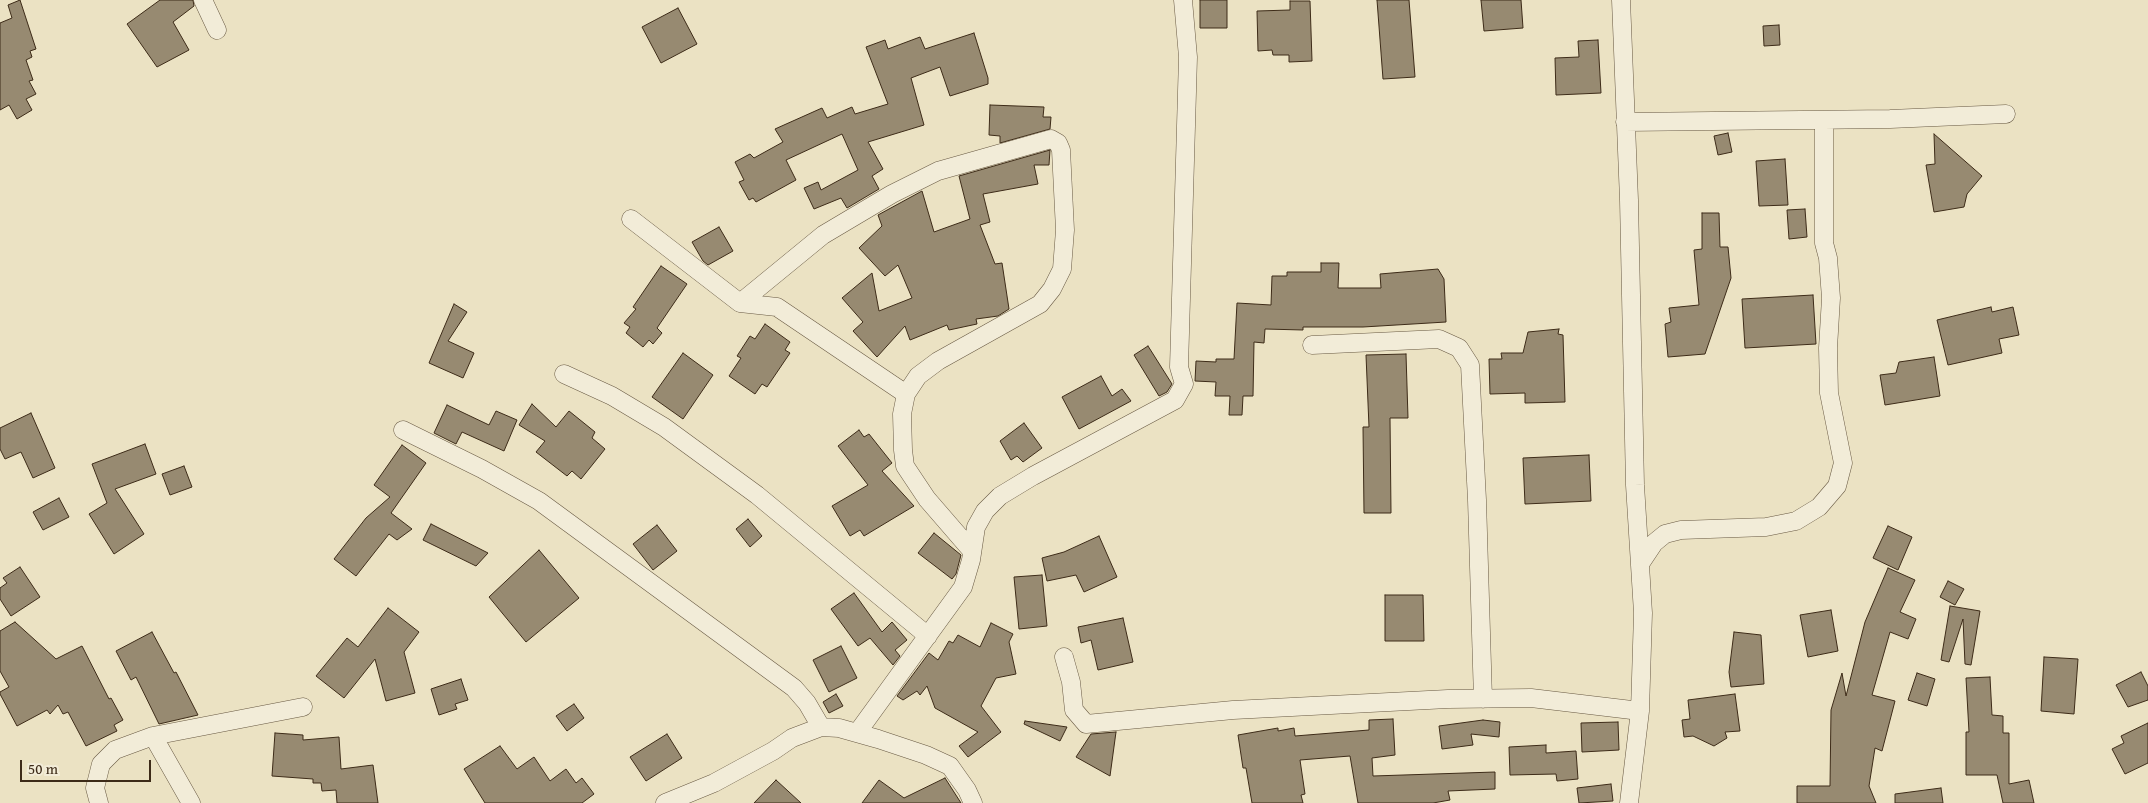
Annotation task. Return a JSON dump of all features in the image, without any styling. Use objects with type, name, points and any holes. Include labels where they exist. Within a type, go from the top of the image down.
[{"type":"street","points":[[203,0],[217,30]]},
{"type":"street","points":[[857,733],[963,587],[976,527],[985,511],[1000,496],[1033,476],[1176,400],[1184,384],[1179,367],[1188,57],[1183,0]]},
{"type":"street","points":[[1620,0],[1635,476],[1643,623],[1640,711],[1629,803]]},
{"type":"street","points":[[1625,122],[1890,119],[2006,114]]},
{"type":"street","points":[[1640,564],[1654,543],[1664,534],[1681,530],[1766,527],[1796,521],[1819,507],[1837,486],[1843,463],[1829,393],[1830,298],[1824,234],[1824,120]]},
{"type":"street","points":[[740,304],[823,235],[915,182],[938,171],[1051,139],[1058,143],[1061,150],[1065,230],[1062,268],[1052,289],[1040,304],[938,361],[918,376],[906,394],[902,414],[905,466],[927,499],[972,551]]},
{"type":"street","points":[[631,219],[740,304],[777,307],[906,394]]},
{"type":"street","points":[[1312,345],[1439,339],[1459,348],[1470,364],[1477,500],[1483,699]]},
{"type":"street","points":[[564,374],[612,396],[664,427],[757,495],[928,636]]},
{"type":"street","points":[[403,430],[482,469],[539,501],[794,688],[807,703],[821,727]]},
{"type":"street","points":[[1064,656],[1071,682],[1074,710],[1086,724],[1252,709],[1379,702],[1483,699],[1531,698],[1640,711]]},
{"type":"street","points":[[99,803],[95,788],[101,764],[115,750],[153,736],[303,707]]},
{"type":"street","points":[[665,803],[714,783],[773,751],[792,738],[821,727],[839,728],[857,733],[926,755],[950,766],[967,790],[973,803]]},
{"type":"street","points":[[153,736],[191,803]]},
{"type":"building","points":[[20,0],[36,49],[30,51],[32,57],[26,60],[33,80],[29,81],[36,94],[26,99],[32,110],[17,119],[9,105],[0,110],[0,23],[12,18],[8,5]]},
{"type":"building","points":[[160,0],[193,0],[194,6],[173,22],[189,50],[157,67],[127,24]]},
{"type":"building","points":[[1200,0],[1227,0],[1227,28],[1200,28]]},
{"type":"building","points":[[1377,0],[1409,0],[1415,77],[1383,79]]},
{"type":"building","points":[[1481,0],[1521,0],[1523,28],[1484,31]]},
{"type":"building","points":[[1290,1],[1310,1],[1312,61],[1289,62],[1289,55],[1273,55],[1272,50],[1258,51],[1257,11],[1290,10]]},
{"type":"building","points":[[678,8],[697,44],[661,63],[642,27]]},
{"type":"building","points":[[1779,25],[1780,45],[1764,46],[1763,26]]},
{"type":"building","points":[[974,33],[988,78],[988,84],[950,96],[940,67],[911,78],[924,125],[868,142],[883,169],[872,176],[879,189],[847,208],[841,198],[814,209],[804,188],[818,182],[821,190],[858,170],[842,134],[786,160],[796,180],[756,202],[753,198],[749,200],[739,182],[744,180],[735,162],[750,154],[754,158],[783,142],[775,129],[822,108],[827,118],[852,107],[855,114],[888,104],[866,47],[885,40],[888,49],[920,37],[925,49]]},
{"type":"building","points":[[1598,40],[1601,93],[1556,95],[1555,58],[1579,57],[1578,41]]},
{"type":"building","points":[[990,105],[1044,107],[1043,117],[1051,117],[1050,129],[1000,143],[1000,136],[989,135]]},
{"type":"building","points":[[1728,133],[1732,152],[1718,155],[1714,136]]},
{"type":"building","points":[[1934,134],[1982,176],[1967,194],[1964,207],[1934,212],[1926,165],[1935,164]]},
{"type":"building","points":[[1050,150],[1049,165],[1034,165],[1038,184],[983,194],[990,222],[980,225],[995,264],[1002,263],[1009,309],[998,316],[976,319],[977,324],[949,330],[947,325],[910,340],[905,326],[877,357],[853,331],[863,322],[842,298],[872,273],[879,311],[912,298],[898,265],[885,276],[859,248],[882,226],[878,215],[922,191],[934,232],[970,219],[959,176]]},
{"type":"building","points":[[1785,159],[1788,205],[1759,206],[1756,161]]},
{"type":"building","points":[[1805,209],[1807,237],[1789,239],[1787,210]]},
{"type":"building","points":[[1702,213],[1719,213],[1720,247],[1728,247],[1731,278],[1705,354],[1668,357],[1665,324],[1671,322],[1669,308],[1699,305],[1694,250],[1702,249]]},
{"type":"building","points":[[719,227],[733,251],[708,265],[703,261],[692,242]]},
{"type":"building","points":[[1321,263],[1339,263],[1338,288],[1381,288],[1380,274],[1438,269],[1444,279],[1446,322],[1363,327],[1303,327],[1303,330],[1265,329],[1264,343],[1254,342],[1253,396],[1243,396],[1242,415],[1229,415],[1230,396],[1215,396],[1216,382],[1195,381],[1196,361],[1216,362],[1216,359],[1234,359],[1237,303],[1271,305],[1272,276],[1287,276],[1287,272],[1321,272]]},
{"type":"building","points":[[661,266],[687,284],[657,328],[662,333],[653,344],[649,340],[643,347],[626,333],[630,327],[624,323],[636,309],[633,307]]},
{"type":"building","points":[[1813,295],[1816,344],[1745,348],[1742,299]]},
{"type":"building","points":[[454,304],[467,312],[448,341],[474,353],[463,378],[429,363]]},
{"type":"building","points":[[1991,307],[1992,312],[2013,307],[2019,335],[1999,339],[2002,353],[1948,365],[1937,320]]},
{"type":"building","points":[[765,324],[790,342],[785,350],[790,353],[767,387],[762,384],[755,394],[729,376],[741,358],[737,356],[750,336],[755,339]]},
{"type":"building","points":[[1559,329],[1558,334],[1563,335],[1565,402],[1525,403],[1525,393],[1490,394],[1489,359],[1502,359],[1501,353],[1523,353],[1528,332]]},
{"type":"building","points":[[1148,346],[1172,384],[1167,392],[1159,396],[1134,355]]},
{"type":"building","points":[[683,353],[713,375],[683,419],[652,397]]},
{"type":"building","points":[[1406,354],[1408,418],[1390,418],[1391,513],[1364,513],[1363,427],[1369,427],[1366,355]]},
{"type":"building","points":[[1934,357],[1940,396],[1885,405],[1880,375],[1896,373],[1899,362]]},
{"type":"building","points":[[1101,376],[1112,396],[1122,389],[1131,401],[1079,429],[1062,397]]},
{"type":"building","points":[[532,404],[556,427],[569,411],[595,432],[592,438],[605,449],[581,479],[572,471],[567,476],[536,452],[545,441],[519,425]]},
{"type":"building","points":[[447,405],[489,425],[496,411],[517,420],[504,451],[462,432],[456,444],[434,433]]},
{"type":"building","points":[[31,413],[55,468],[33,478],[21,452],[5,459],[0,449],[0,428]]},
{"type":"building","points":[[1024,423],[1042,448],[1023,462],[1017,456],[1011,460],[1000,441]]},
{"type":"building","points":[[859,430],[864,437],[869,434],[892,463],[882,471],[914,506],[864,536],[860,530],[850,536],[832,506],[868,485],[838,446]]},
{"type":"building","points":[[145,444],[156,474],[115,489],[144,534],[114,554],[89,514],[107,503],[92,464]]},
{"type":"building","points":[[402,445],[426,463],[391,513],[412,529],[397,540],[389,534],[356,576],[334,559],[366,518],[390,497],[374,485]]},
{"type":"building","points":[[1589,455],[1591,501],[1525,504],[1523,458]]},
{"type":"building","points":[[184,466],[192,487],[170,495],[162,474]]},
{"type":"building","points":[[59,498],[69,517],[43,530],[33,512]]},
{"type":"building","points":[[748,519],[762,536],[750,547],[736,529]]},
{"type":"building","points":[[431,524],[488,553],[476,566],[423,540]]},
{"type":"building","points":[[657,525],[677,551],[653,570],[633,544]]},
{"type":"building","points":[[1888,526],[1912,537],[1898,570],[1873,558]]},
{"type":"building","points":[[934,533],[961,555],[956,574],[952,579],[918,553]]},
{"type":"building","points":[[1099,536],[1117,577],[1084,592],[1076,575],[1047,581],[1042,558],[1064,552]]},
{"type":"building","points":[[539,550],[579,598],[526,642],[489,597]]},
{"type":"building","points":[[20,567],[40,597],[11,616],[0,599],[0,588],[7,583],[3,578]]},
{"type":"building","points":[[1888,568],[1915,580],[1900,612],[1916,619],[1908,639],[1890,632],[1872,695],[1895,701],[1882,751],[1875,748],[1869,786],[1876,803],[1797,803],[1797,786],[1830,786],[1831,710],[1842,673],[1846,696],[1865,622]]},
{"type":"building","points":[[1042,575],[1047,626],[1019,629],[1014,577]]},
{"type":"building","points":[[1948,581],[1964,589],[1955,605],[1940,597]]},
{"type":"building","points":[[854,593],[882,632],[892,622],[907,640],[895,650],[900,656],[893,665],[870,638],[858,646],[831,609]]},
{"type":"building","points":[[1385,595],[1423,595],[1424,641],[1385,641]]},
{"type":"building","points":[[1950,606],[1980,611],[1971,665],[1965,664],[1963,619],[1949,662],[1941,660]]},
{"type":"building","points":[[388,608],[419,632],[404,652],[415,693],[386,701],[375,659],[344,698],[316,676],[347,638],[358,647]]},
{"type":"building","points":[[1831,610],[1838,651],[1808,657],[1800,615]]},
{"type":"building","points":[[1123,618],[1133,662],[1098,670],[1091,640],[1081,643],[1078,627]]},
{"type":"building","points":[[15,622],[56,659],[82,646],[109,699],[111,698],[123,720],[114,725],[117,731],[86,746],[68,712],[63,714],[58,705],[50,714],[47,710],[17,726],[0,694],[0,692],[9,687],[0,671],[0,631]]},
{"type":"building","points":[[991,623],[1013,634],[1009,642],[1016,674],[996,678],[981,706],[1001,732],[968,757],[959,746],[978,732],[935,708],[927,686],[920,695],[917,691],[903,700],[897,696],[929,653],[938,660],[949,641],[953,643],[958,635],[980,647]]},
{"type":"building","points":[[152,632],[174,673],[176,672],[198,715],[159,724],[136,677],[131,680],[116,651]]},
{"type":"building","points":[[1734,632],[1761,635],[1764,684],[1731,687],[1729,672]]},
{"type":"building","points":[[841,646],[857,678],[829,692],[813,660]]},
{"type":"building","points":[[2044,657],[2078,659],[2074,714],[2041,711]]},
{"type":"building","points":[[2141,672],[2148,686],[2148,700],[2128,707],[2116,685]]},
{"type":"building","points":[[1917,673],[1935,679],[1927,706],[1908,700]]},
{"type":"building","points":[[1990,677],[1992,715],[2003,716],[2003,733],[2009,733],[2009,784],[2029,780],[2034,803],[2003,803],[1997,775],[1966,775],[1966,732],[1969,732],[1966,678]]},
{"type":"building","points":[[461,679],[468,700],[455,704],[457,709],[439,715],[431,689]]},
{"type":"building","points":[[836,694],[843,706],[829,713],[823,702]]},
{"type":"building","points":[[1735,694],[1740,731],[1725,732],[1727,738],[1714,746],[1693,736],[1684,737],[1682,720],[1690,719],[1688,700]]},
{"type":"building","points":[[574,704],[584,718],[567,731],[556,716]]},
{"type":"building","points":[[1393,719],[1395,755],[1372,758],[1373,776],[1495,772],[1495,789],[1448,791],[1450,800],[1433,803],[1358,803],[1350,756],[1300,760],[1305,794],[1301,795],[1303,803],[1252,803],[1246,768],[1243,768],[1238,735],[1278,728],[1278,731],[1294,728],[1295,736],[1369,730],[1369,720]]},
{"type":"building","points":[[1483,720],[1500,722],[1499,737],[1471,734],[1473,745],[1442,749],[1439,726]]},
{"type":"building","points":[[1025,721],[1067,727],[1060,741],[1024,724]]},
{"type":"building","points":[[1618,722],[1619,750],[1582,752],[1581,723]]},
{"type":"building","points":[[2148,723],[2148,763],[2125,774],[2112,749],[2124,743],[2121,736]]},
{"type":"building","points":[[1116,732],[1110,776],[1076,757],[1091,734]]},
{"type":"building","points":[[275,733],[303,735],[303,740],[339,737],[341,769],[373,765],[378,803],[337,803],[336,790],[322,791],[321,783],[313,783],[313,779],[272,776]]},
{"type":"building","points":[[667,734],[682,758],[646,781],[630,757]]},
{"type":"building","points":[[1546,745],[1546,753],[1576,751],[1578,779],[1557,781],[1556,774],[1510,775],[1509,747]]},
{"type":"building","points":[[500,746],[517,769],[534,757],[550,781],[566,769],[576,783],[582,778],[594,794],[582,803],[485,803],[464,769]]},
{"type":"building","points":[[945,778],[961,803],[862,803],[879,780],[904,798]]},
{"type":"building","points":[[776,780],[801,803],[754,803]]},
{"type":"building","points":[[1611,784],[1613,801],[1579,803],[1577,788]]},
{"type":"building","points":[[1941,788],[1943,803],[1895,803],[1895,794]]}]
